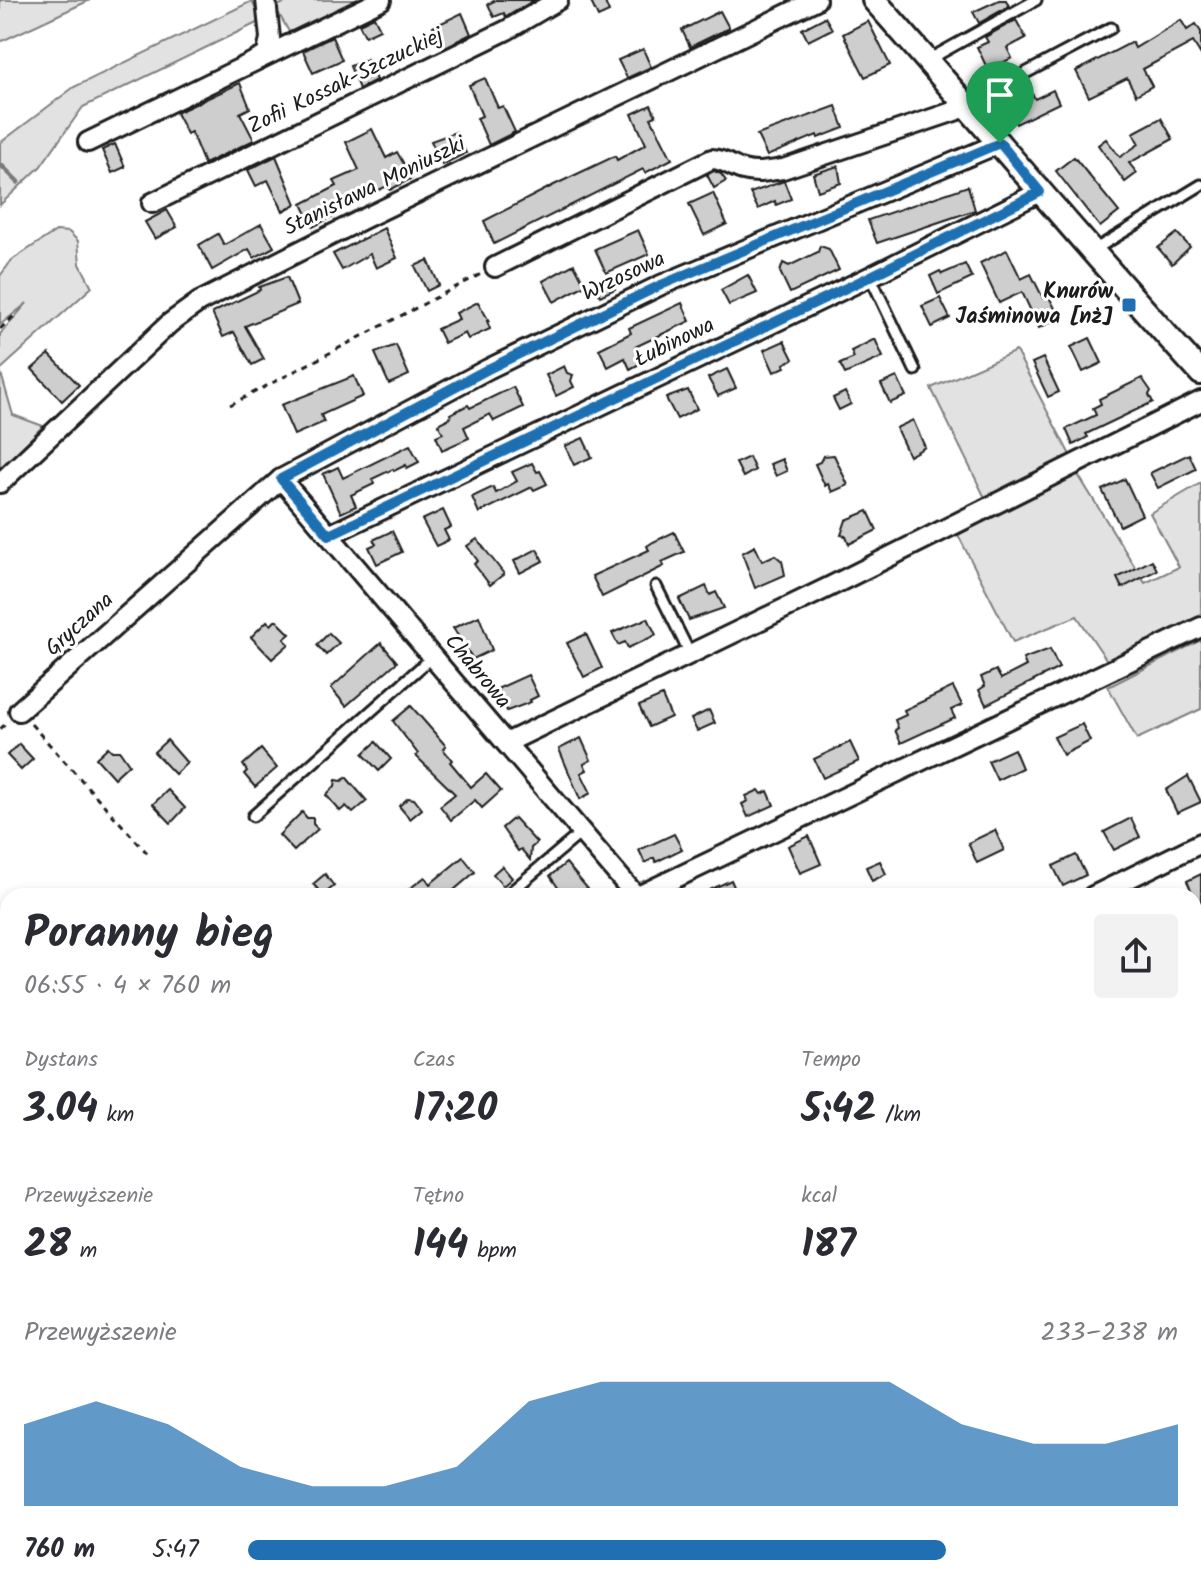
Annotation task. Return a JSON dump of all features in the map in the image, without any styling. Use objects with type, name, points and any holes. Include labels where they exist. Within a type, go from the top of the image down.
[{"type":"street","points":[[266,0],[270,23],[267,54]]},
{"type":"street","points":[[88,142],[381,0]]},
{"type":"street","name":"Zofii Kossak-Szczuckiej","points":[[152,203],[507,30],[558,0]]},
{"type":"street","name":"Stanisława Moniuszki","points":[[0,483],[160,332],[199,302],[363,219],[816,0]]},
{"type":"street","points":[[874,0],[967,104],[1091,252],[1201,373]]},
{"type":"street","points":[[495,267],[712,159],[758,173],[783,169],[958,110],[967,104]]},
{"type":"street","name":"Wrzosowa","points":[[281,479],[488,369],[661,285],[1000,143]]},
{"type":"street","name":"Łubinowa","points":[[329,535],[1040,192]]},
{"type":"street","points":[[506,743],[1201,401]]},
{"type":"street","name":"Chabrowa","points":[[281,479],[630,888]]},
{"type":"street","name":"Gryczana","points":[[19,711],[281,479]]},
{"type":"street","points":[[654,888],[1201,627]]},
{"type":"street","points":[[1109,888],[1201,843]]},
{"type":"lane","points":[[928,60],[1036,0]]},
{"type":"lane","points":[[967,104],[1111,28]]},
{"type":"lane","points":[[1091,252],[1201,185]]},
{"type":"lane","points":[[870,276],[915,370]]},
{"type":"lane","points":[[656,586],[690,654]]},
{"type":"lane","points":[[253,816],[432,657]]},
{"type":"lane","points":[[516,888],[582,832]]},
{"type":"path","points":[[230,405],[495,267]]},
{"type":"path","points":[[0,329],[15,315]]},
{"type":"path","points":[[19,711],[148,854]]},
{"type":"shaded area","points":[[0,0],[90,0],[0,42]]},
{"type":"shaded area","points":[[290,0],[372,0],[293,39],[275,7]]},
{"type":"shaded area","points":[[252,1],[261,21],[83,107],[40,167],[0,205],[0,143],[74,87]]},
{"type":"shaded area","points":[[56,231],[69,232],[78,241],[80,264],[92,287],[0,370],[0,334],[27,303],[0,325],[0,276],[12,260]]},
{"type":"shaded area","points":[[1016,351],[1070,455],[985,498],[931,388]]},
{"type":"shaded area","points":[[0,370],[13,415],[43,426],[0,470]]},
{"type":"shaded area","points":[[1077,473],[1145,583],[1179,567],[1150,513],[1201,483],[1201,618],[1108,662],[1077,616],[1013,642],[958,535]]},
{"type":"shaded area","points":[[1201,640],[1201,709],[1137,739],[1108,687]]},
{"type":"building","points":[[496,0],[534,0],[506,17],[504,13],[494,17],[488,4]]},
{"type":"building","points":[[590,0],[604,0],[609,12],[598,17]]},
{"type":"building","points":[[1006,0],[1009,6],[979,23],[973,12]]},
{"type":"building","points":[[720,11],[729,28],[690,47],[682,30]]},
{"type":"building","points":[[462,13],[471,34],[443,48],[433,27]]},
{"type":"building","points":[[374,17],[380,29],[365,36],[359,24]]},
{"type":"building","points":[[825,17],[832,29],[808,41],[802,29]]},
{"type":"building","points":[[1016,20],[1026,38],[1007,48],[1012,58],[988,70],[977,47],[988,42],[985,37]]},
{"type":"building","points":[[1181,20],[1187,30],[1196,24],[1201,32],[1201,55],[1193,42],[1143,69],[1152,86],[1136,95],[1127,78],[1089,97],[1076,71],[1132,42],[1135,48]]},
{"type":"building","points":[[868,21],[890,65],[865,77],[843,34]]},
{"type":"building","points":[[332,37],[342,60],[313,73],[303,51]]},
{"type":"building","points":[[643,49],[651,67],[627,78],[618,60]]},
{"type":"building","points":[[367,59],[376,80],[359,89],[350,66]]},
{"type":"building","points":[[485,78],[498,108],[503,106],[515,132],[489,145],[477,118],[482,116],[469,85]]},
{"type":"building","points":[[240,83],[250,108],[240,113],[254,140],[204,164],[191,132],[187,134],[176,113]]},
{"type":"building","points":[[1026,89],[1035,99],[1053,90],[1059,103],[1016,124],[1004,99]]},
{"type":"building","points":[[651,105],[656,116],[651,118],[672,159],[645,173],[643,169],[494,244],[484,221],[615,156],[617,160],[646,144],[632,114]]},
{"type":"building","points":[[836,106],[844,128],[818,138],[817,135],[767,156],[757,135]]},
{"type":"building","points":[[1161,118],[1173,139],[1129,163],[1137,173],[1125,182],[1098,145],[1106,139],[1120,157],[1139,144],[1133,133]]},
{"type":"building","points":[[372,129],[386,158],[397,152],[412,178],[390,190],[387,186],[332,213],[334,216],[313,227],[302,204],[337,186],[334,181],[359,170],[346,142]]},
{"type":"building","points":[[456,132],[466,153],[442,165],[431,141]]},
{"type":"building","points":[[115,144],[125,167],[112,173],[102,150]]},
{"type":"building","points":[[276,156],[296,204],[283,211],[268,180],[256,186],[248,170]]},
{"type":"building","points":[[1074,157],[1119,212],[1100,227],[1056,171]]},
{"type":"building","points":[[838,166],[841,183],[818,191],[813,174]]},
{"type":"building","points":[[714,171],[726,181],[714,188],[707,175]]},
{"type":"building","points":[[784,181],[791,199],[776,205],[775,201],[758,209],[750,193]]},
{"type":"building","points":[[968,186],[975,210],[877,243],[868,220]]},
{"type":"building","points":[[713,193],[727,224],[704,235],[689,204]]},
{"type":"building","points":[[167,210],[177,227],[155,239],[145,222]]},
{"type":"building","points":[[261,224],[274,247],[254,258],[249,249],[212,270],[199,245],[218,234],[224,245]]},
{"type":"building","points":[[384,228],[397,258],[376,268],[370,254],[342,270],[333,254]]},
{"type":"building","points":[[638,230],[649,254],[606,273],[595,249]]},
{"type":"building","points":[[1177,233],[1190,247],[1172,264],[1158,248]]},
{"type":"building","points":[[820,246],[829,249],[839,270],[790,293],[780,272],[783,263],[789,266],[818,252]]},
{"type":"building","points":[[1007,250],[1021,279],[1031,274],[1043,298],[1048,295],[1060,318],[1039,328],[1022,292],[999,303],[980,263]]},
{"type":"building","points":[[428,260],[439,285],[427,291],[415,266]]},
{"type":"building","points":[[574,264],[585,285],[554,302],[543,281]]},
{"type":"building","points":[[965,264],[972,278],[938,294],[930,276]]},
{"type":"building","points":[[748,275],[757,293],[729,305],[721,290]]},
{"type":"building","points":[[287,277],[298,304],[245,326],[264,359],[252,365],[234,332],[223,337],[212,313],[260,290],[259,287]]},
{"type":"building","points":[[610,278],[615,289],[600,296],[595,285]]},
{"type":"building","points":[[940,298],[950,318],[932,327],[922,306]]},
{"type":"building","points":[[478,302],[490,329],[468,339],[465,333],[444,343],[437,329],[459,319],[456,313]]},
{"type":"building","points":[[682,303],[690,321],[635,347],[643,362],[630,369],[625,358],[608,367],[599,349],[631,333],[629,328]]},
{"type":"building","points":[[1090,338],[1102,363],[1083,372],[1071,347]]},
{"type":"building","points":[[875,339],[883,357],[845,374],[840,364],[854,358],[851,351]]},
{"type":"building","points":[[784,341],[793,359],[774,372],[764,350]]},
{"type":"building","points":[[396,345],[409,375],[389,384],[375,353]]},
{"type":"building","points":[[49,354],[79,385],[62,401],[32,369]]},
{"type":"building","points":[[1043,358],[1059,392],[1048,397],[1032,363]]},
{"type":"building","points":[[564,366],[567,373],[573,375],[571,381],[574,387],[556,396],[546,375]]},
{"type":"building","points":[[727,369],[736,388],[718,396],[708,378]]},
{"type":"building","points":[[354,376],[363,396],[321,415],[324,422],[294,435],[281,405]]},
{"type":"building","points":[[897,377],[906,396],[890,403],[881,384]]},
{"type":"building","points":[[1142,378],[1151,391],[1149,395],[1153,402],[1086,434],[1088,437],[1073,445],[1066,429],[1096,415],[1093,408],[1101,404],[1099,399]]},
{"type":"building","points":[[513,387],[523,407],[494,421],[490,414],[464,427],[469,438],[442,450],[436,436],[443,433],[438,424],[468,405],[470,408]]},
{"type":"building","points":[[688,390],[697,409],[677,419],[666,398]]},
{"type":"building","points":[[845,392],[851,404],[839,410],[833,398]]},
{"type":"building","points":[[913,420],[925,447],[909,456],[896,428]]},
{"type":"building","points":[[583,438],[592,457],[574,465],[565,446]]},
{"type":"building","points":[[410,445],[419,462],[372,479],[374,484],[351,495],[356,506],[341,513],[323,474],[338,467],[343,478]]},
{"type":"building","points":[[1189,454],[1196,469],[1158,488],[1150,473]]},
{"type":"building","points":[[834,455],[848,485],[832,492],[828,484],[825,486],[815,464],[823,456]]},
{"type":"building","points":[[749,457],[755,470],[743,477],[736,463]]},
{"type":"building","points":[[782,459],[787,471],[776,476],[770,464]]},
{"type":"building","points":[[532,463],[547,484],[534,490],[532,487],[479,513],[472,497],[493,487],[496,493],[517,481],[512,472]]},
{"type":"building","points":[[1125,479],[1142,515],[1120,526],[1102,490]]},
{"type":"building","points":[[443,510],[451,527],[444,530],[449,540],[436,546],[422,520]]},
{"type":"building","points":[[868,511],[877,530],[849,544],[846,536],[841,535],[846,520]]},
{"type":"building","points":[[392,531],[402,552],[377,564],[369,547],[376,544],[373,540]]},
{"type":"building","points":[[674,532],[684,552],[662,562],[664,566],[602,597],[592,576],[649,550],[647,546]]},
{"type":"building","points":[[477,539],[504,574],[490,585],[474,564],[478,561],[467,546]]},
{"type":"building","points":[[755,546],[762,561],[775,555],[782,561],[785,575],[755,588],[742,553]]},
{"type":"building","points":[[537,549],[543,561],[520,573],[514,561]]},
{"type":"building","points":[[1152,560],[1157,570],[1122,588],[1117,578]]},
{"type":"building","points":[[706,586],[710,595],[716,592],[724,608],[689,620],[679,599]]},
{"type":"building","points":[[479,616],[492,650],[473,659],[453,628]]},
{"type":"building","points":[[648,618],[656,635],[628,648],[625,642],[618,645],[612,633]]},
{"type":"building","points":[[276,620],[290,634],[284,639],[289,644],[272,659],[251,637],[267,621],[271,625]]},
{"type":"building","points":[[329,633],[339,643],[326,655],[317,645]]},
{"type":"building","points":[[586,634],[602,668],[584,677],[567,643]]},
{"type":"building","points":[[381,643],[397,662],[346,706],[331,688]]},
{"type":"building","points":[[1050,649],[1059,668],[986,705],[979,690],[985,686],[981,677],[996,670],[1001,679],[1026,666],[1023,659]]},
{"type":"building","points":[[528,675],[538,696],[507,711],[497,689]]},
{"type":"building","points":[[953,687],[962,705],[951,710],[955,718],[901,743],[895,730],[898,728],[895,720],[906,715],[904,710]]},
{"type":"building","points":[[662,696],[671,717],[649,727],[639,706]]},
{"type":"building","points":[[411,706],[446,746],[443,749],[452,760],[450,762],[471,787],[486,774],[501,791],[482,808],[475,800],[451,820],[440,806],[455,794],[416,756],[418,754],[393,721]]},
{"type":"building","points":[[709,710],[715,723],[697,731],[691,719]]},
{"type":"building","points":[[1082,724],[1090,741],[1063,755],[1054,737]]},
{"type":"building","points":[[581,738],[591,760],[584,764],[587,770],[581,773],[591,793],[580,799],[559,749]]},
{"type":"building","points":[[167,740],[187,763],[175,774],[154,752]]},
{"type":"building","points":[[376,742],[391,759],[379,771],[363,754]]},
{"type":"building","points":[[850,742],[859,761],[823,778],[814,759]]},
{"type":"building","points":[[19,744],[33,759],[21,770],[7,755]]},
{"type":"building","points":[[108,747],[112,751],[120,751],[129,764],[114,778],[96,758]]},
{"type":"building","points":[[261,749],[277,768],[255,787],[244,774],[247,771],[243,765]]},
{"type":"building","points":[[1014,749],[1022,768],[997,780],[988,761]]},
{"type":"building","points":[[1188,776],[1201,802],[1177,813],[1166,790]]},
{"type":"building","points":[[346,777],[367,801],[353,813],[346,806],[340,811],[326,795],[335,786],[336,780],[342,781]]},
{"type":"building","points":[[168,790],[185,808],[171,823],[153,804]]},
{"type":"building","points":[[759,790],[762,794],[768,791],[774,805],[748,817],[742,804],[748,801],[746,796]]},
{"type":"building","points":[[408,798],[414,799],[422,809],[410,819],[399,806]]},
{"type":"building","points":[[302,812],[307,818],[313,818],[313,824],[318,829],[294,851],[279,835]]},
{"type":"building","points":[[514,818],[537,843],[531,848],[530,860],[521,849],[518,851],[502,828]]},
{"type":"building","points":[[1131,818],[1140,837],[1114,850],[1104,832]]},
{"type":"building","points":[[995,830],[1004,850],[977,863],[968,843]]},
{"type":"building","points":[[674,834],[682,849],[656,862],[654,858],[645,863],[639,850]]},
{"type":"building","points":[[809,836],[821,864],[800,873],[788,846]]},
{"type":"building","points":[[1076,855],[1086,875],[1063,886],[1053,866]]},
{"type":"building","points":[[463,857],[475,872],[456,888],[411,888],[425,877],[430,884]]},
{"type":"building","points":[[880,861],[886,874],[872,881],[866,867]]},
{"type":"building","points":[[566,863],[587,888],[558,888],[550,876]]},
{"type":"building","points":[[502,866],[512,878],[503,886],[493,874]]},
{"type":"building","points":[[325,874],[334,886],[317,888],[313,884]]},
{"type":"building","points":[[1201,874],[1201,888],[1190,888],[1187,881]]},
{"type":"building","points":[[731,880],[734,888],[714,888]]},
{"type":"waterway","points":[[2,166],[18,182]]},
{"type":"place","name":"Knurów Jaśminowa [nż]","points":[[1129,305]]},
{"type":"route","points":[[1000,143],[1040,192],[329,535],[281,479],[488,369],[661,285],[1000,143]]}]
